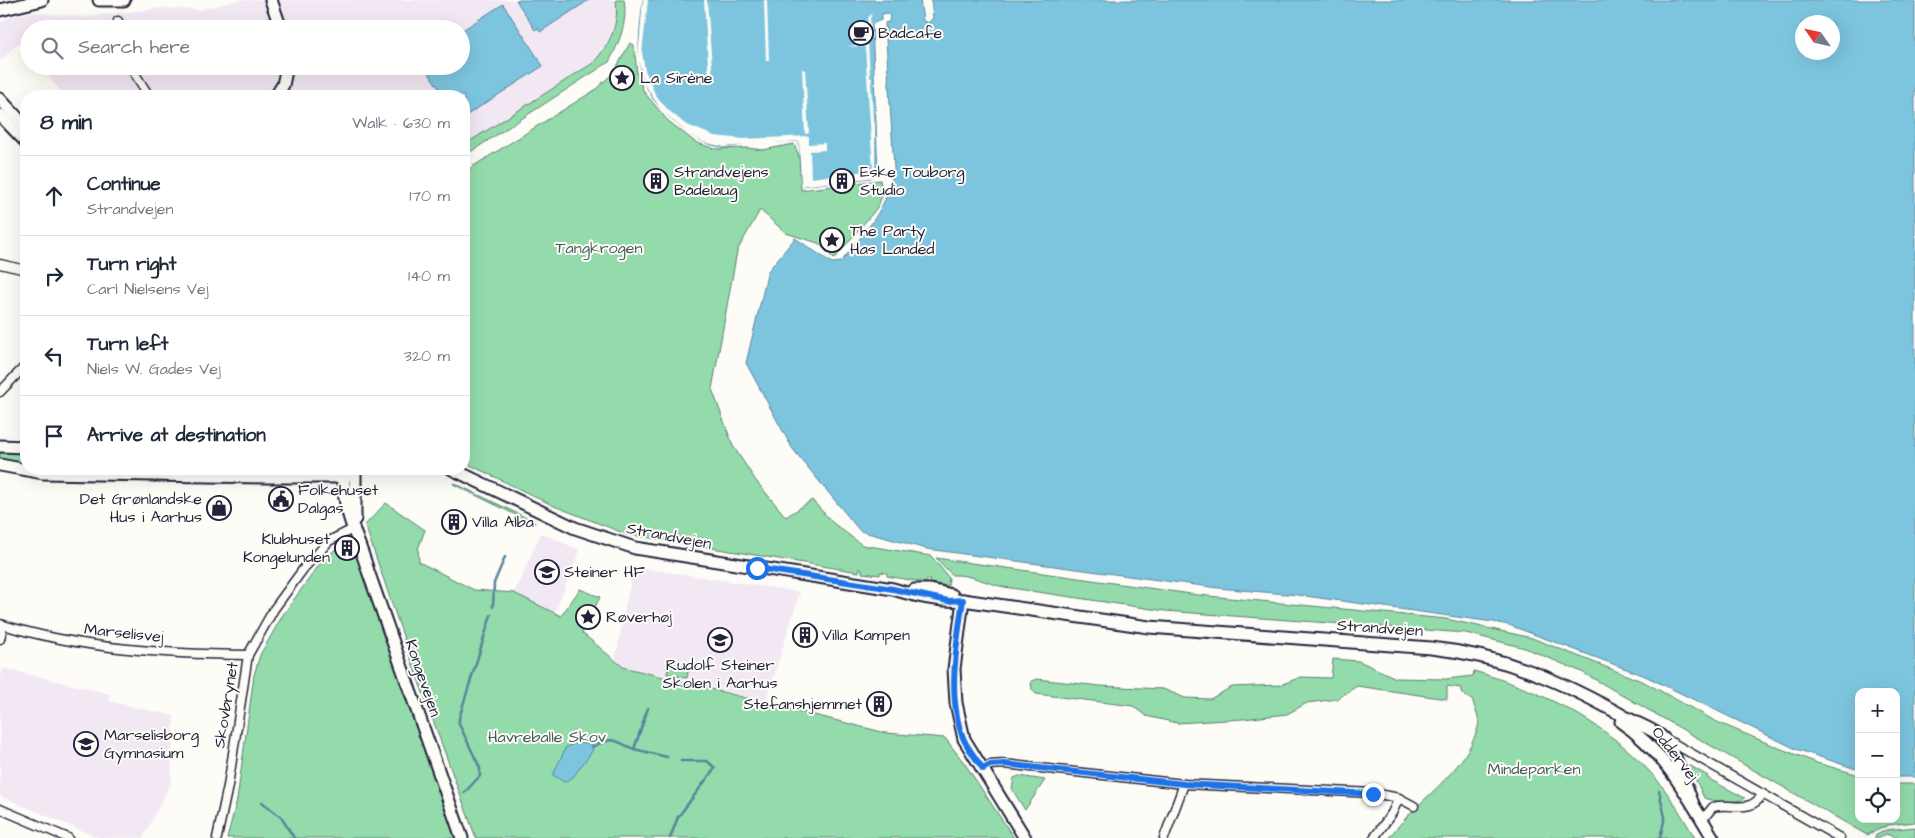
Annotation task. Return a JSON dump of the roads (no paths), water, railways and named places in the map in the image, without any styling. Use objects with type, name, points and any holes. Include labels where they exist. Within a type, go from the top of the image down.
[{"type":"street","points":[[0,10],[42,0]]},
{"type":"street","points":[[99,0],[124,0]]},
{"type":"street","points":[[271,0],[278,20]]},
{"type":"street","points":[[136,75],[145,90]]},
{"type":"street","points":[[280,90],[285,75]]},
{"type":"street","points":[[0,100],[20,121]]},
{"type":"street","points":[[0,115],[20,136]]},
{"type":"street","points":[[0,264],[20,269]]},
{"type":"street","points":[[0,392],[20,371]]},
{"type":"street","points":[[0,446],[20,447]]},
{"type":"street","points":[[0,466],[20,469]]},
{"type":"street","name":"Kongevejen","points":[[345,475],[345,499],[349,516],[355,528],[462,838]]},
{"type":"street","points":[[355,475],[355,528]]},
{"type":"street","name":"Strandvejen","points":[[464,475],[558,521],[628,546],[893,589],[948,601],[963,600],[1149,627],[1456,651],[1509,662],[1579,692],[1663,737],[1840,838]]},
{"type":"street","name":"Skovbrynet","points":[[217,838],[228,786],[248,655],[274,609],[304,568],[330,540],[355,528]]},
{"type":"street","points":[[963,600],[954,670],[956,702],[964,739],[1026,838]]},
{"type":"street","points":[[0,639],[2,624]]},
{"type":"street","name":"Marselisvej","points":[[2,624],[63,640],[104,646],[208,655],[248,655]]},
{"type":"street","name":"Oddervej","points":[[1579,692],[1643,737],[1664,762],[1693,804],[1713,838]]},
{"type":"street","name":"Oddervej","points":[[1663,737],[1679,769],[1693,804]]},
{"type":"street","points":[[983,769],[990,765],[1004,764],[1184,784],[1373,794],[1399,798],[1414,806]]},
{"type":"street","points":[[1164,838],[1184,784]]},
{"type":"street","points":[[1702,820],[1713,807],[1750,806],[1758,801],[1762,794]]},
{"type":"street","points":[[1374,838],[1392,813],[1399,798]]},
{"type":"street","points":[[0,809],[68,838]]},
{"type":"water","points":[[516,0],[589,0],[540,32],[538,28],[535,30]]},
{"type":"water","points":[[643,0],[920,0],[923,21],[928,23],[933,18],[931,0],[1915,0],[1915,777],[1900,777],[1900,688],[1855,688],[1855,769],[1796,749],[1645,676],[1509,625],[1298,595],[1218,588],[927,549],[860,531],[792,448],[746,363],[768,271],[795,238],[832,263],[841,262],[875,218],[887,195],[894,168],[885,23],[889,22],[890,16],[887,13],[882,14],[881,20],[872,24],[878,173],[871,178],[801,186],[799,141],[753,143],[722,147],[704,142],[678,125],[652,97],[645,83],[639,53]]},
{"type":"water","points":[[503,4],[543,66],[470,113],[470,90],[440,90],[430,75],[470,75],[470,25]]},
{"type":"water","points":[[577,743],[592,744],[593,750],[573,777],[564,782],[553,775],[566,747]]},
{"type":"waterway","points":[[493,607],[494,583],[505,557]]},
{"type":"waterway","points":[[464,793],[480,776],[480,768],[459,724],[459,718],[491,615]]},
{"type":"waterway","points":[[648,708],[634,749],[667,757]]},
{"type":"waterway","points":[[592,747],[605,741],[613,740],[634,749]]},
{"type":"waterway","points":[[670,838],[678,817],[715,768],[707,761],[681,761]]},
{"type":"waterway","points":[[1659,791],[1665,817],[1660,838]]},
{"type":"waterway","points":[[262,802],[281,817],[294,838]]},
{"type":"place","name":"Bådcafe","points":[[861,33]]},
{"type":"place","name":"La Sirène","points":[[622,78]]},
{"type":"place","name":"Strandvejens Bådelaug","points":[[656,181]]},
{"type":"place","name":"Eske Touborg Studio","points":[[842,181]]},
{"type":"place","name":"The Party Has Landed","points":[[832,240]]},
{"type":"place","name":"Folkehuset Dalgas","points":[[281,499]]},
{"type":"place","name":"Det Grønlandske Hus i Aarhus","points":[[219,508]]},
{"type":"place","name":"Villa Alba","points":[[454,522]]},
{"type":"place","name":"Klubhuset Kongelunden","points":[[347,548]]},
{"type":"place","name":"Steiner HF","points":[[547,572]]},
{"type":"place","name":"Røverhøj","points":[[588,617]]},
{"type":"place","name":"Villa Kampen","points":[[805,635]]},
{"type":"place","name":"Rudolf Steiner Skolen i Aarhus","points":[[720,640]]},
{"type":"place","name":"Stefanshjemmet","points":[[879,704]]},
{"type":"place","name":"Marselisborg Gymnasium","points":[[86,744]]},
{"type":"park label","name":"Tangkrogen","points":[[599,248]]},
{"type":"park label","name":"Havreballe Skov","points":[[547,737]]},
{"type":"park label","name":"Mindeparken","points":[[1534,769]]}]
